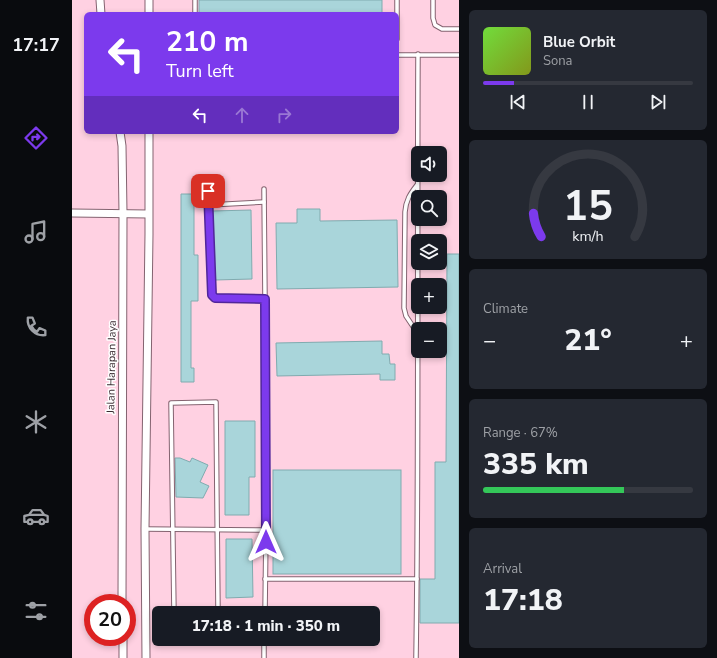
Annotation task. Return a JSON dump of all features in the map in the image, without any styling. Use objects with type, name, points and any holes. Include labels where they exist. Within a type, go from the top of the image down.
[{"type":"street","points":[[100,0],[101,12]]},
{"type":"street","points":[[148,0],[149,12]]},
{"type":"street","name":"Jalan Harapan Jaya","points":[[120,134],[122,146],[123,213],[122,594]]},
{"type":"street","points":[[146,658],[145,529],[149,134]]},
{"type":"street","points":[[72,213],[148,214]]},
{"type":"street","points":[[123,646],[123,658]]},
{"type":"lane","points":[[195,0],[195,12]]},
{"type":"lane","points":[[397,0],[397,12]]},
{"type":"lane","points":[[433,0],[435,25],[442,29],[459,29]]},
{"type":"lane","points":[[417,322],[418,54]]},
{"type":"lane","points":[[399,55],[459,55]]},
{"type":"lane","points":[[411,323],[406,316],[404,308],[405,212],[406,203],[409,196],[417,185]]},
{"type":"lane","points":[[264,189],[265,606]]},
{"type":"lane","points":[[208,191],[212,295],[215,298],[265,299]]},
{"type":"lane","points":[[209,205],[264,202]]},
{"type":"lane","points":[[416,658],[417,358]]},
{"type":"lane","points":[[174,606],[171,403],[216,402],[218,606]]},
{"type":"lane","points":[[145,529],[266,530]]},
{"type":"lane","points":[[266,579],[417,579]]},
{"type":"lane","points":[[264,646],[264,658]]},
{"type":"shaded area","points":[[72,0],[459,0],[459,658],[72,658]]},
{"type":"building","points":[[199,0],[382,0],[382,12],[199,12]]},
{"type":"building","points":[[181,194],[194,194],[194,255],[198,255],[198,301],[191,301],[191,368],[194,368],[194,382],[181,382]]},
{"type":"building","points":[[297,209],[320,209],[320,221],[397,220],[398,287],[277,289],[276,223],[297,223]]},
{"type":"building","points":[[251,210],[252,279],[215,280],[212,211]]},
{"type":"building","points":[[447,254],[459,254],[459,623],[420,623],[420,579],[435,579],[435,462],[446,462]]},
{"type":"building","points":[[382,341],[382,354],[389,354],[390,364],[395,364],[395,380],[380,380],[380,374],[277,376],[276,343]]},
{"type":"building","points":[[225,421],[255,421],[255,477],[249,477],[249,515],[225,515]]},
{"type":"building","points":[[175,458],[180,458],[190,462],[192,458],[208,465],[200,482],[209,486],[203,498],[176,497]]},
{"type":"building","points":[[273,470],[401,470],[401,574],[273,574]]},
{"type":"building","points":[[226,539],[252,539],[253,597],[226,598]]},
{"type":"route","points":[[208,191],[212,295],[215,298],[265,299],[266,542]]}]
